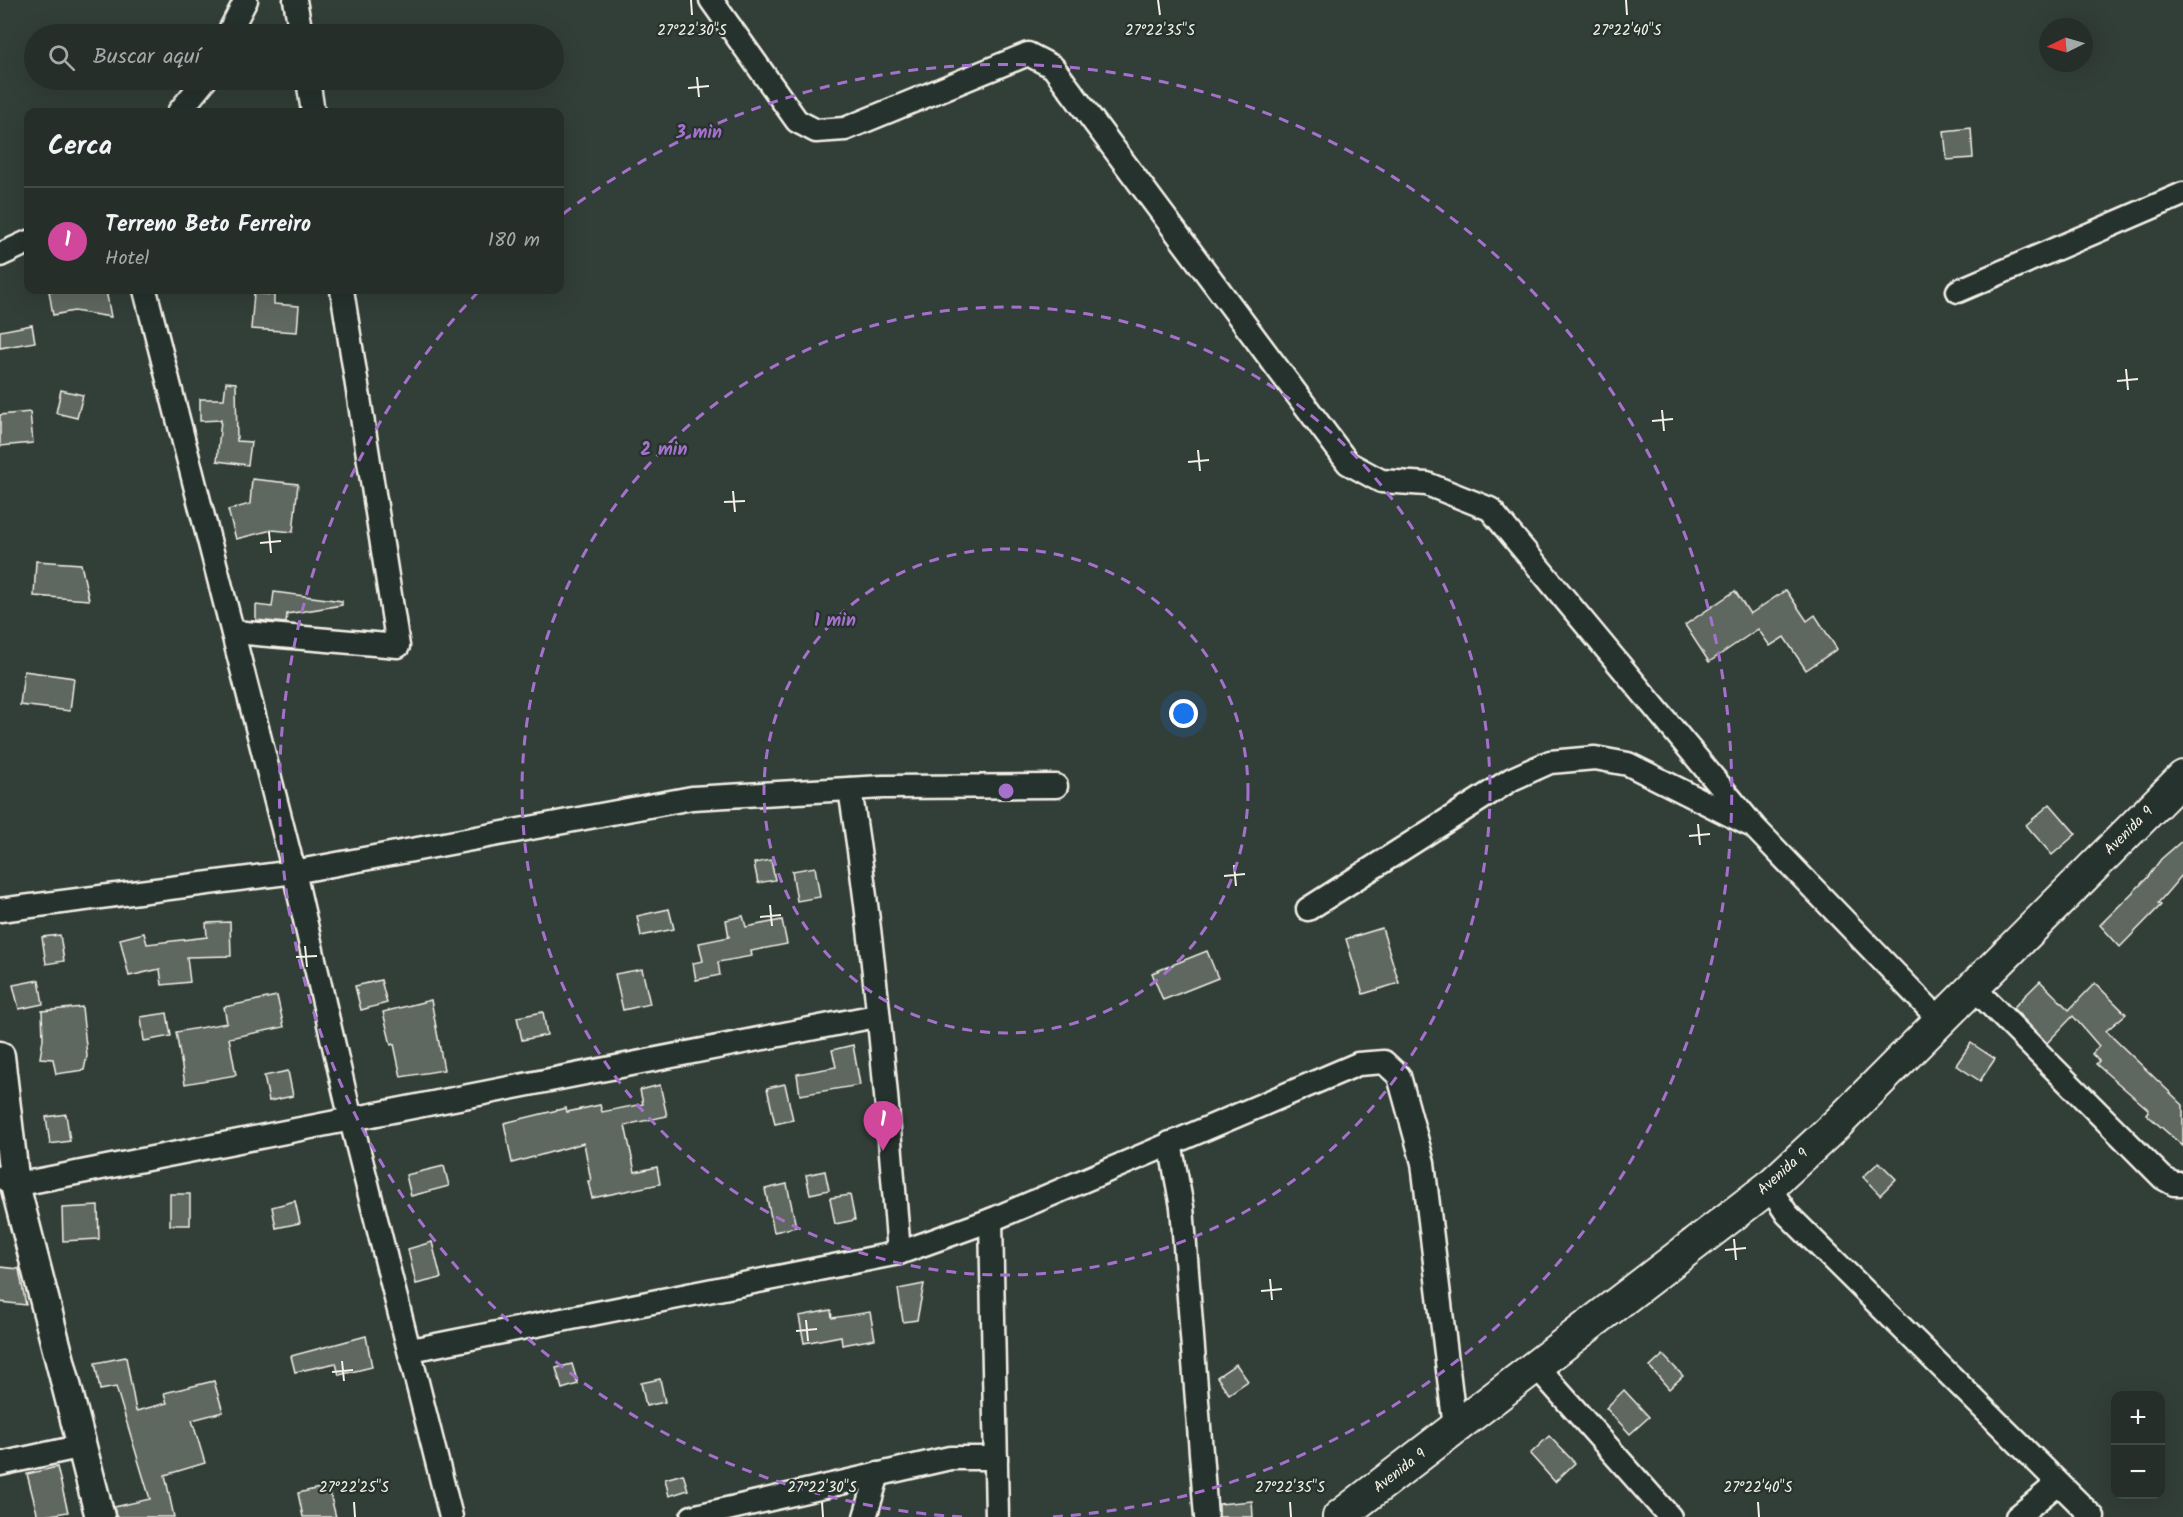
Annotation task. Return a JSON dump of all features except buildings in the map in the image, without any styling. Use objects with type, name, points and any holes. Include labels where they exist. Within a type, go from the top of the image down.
[{"type":"main road","name":"Avenida 9","points":[[1339,1517],[1769,1187],[1839,1122],[1939,1019],[2183,777]]},
{"type":"street","points":[[233,24],[246,0]]},
{"type":"street","points":[[295,0],[299,24]]},
{"type":"street","points":[[711,0],[797,120],[816,130],[845,129],[1028,54],[1053,66],[1348,463],[1381,481],[1427,484],[1490,509],[1755,828],[1939,1019]]},
{"type":"street","points":[[182,108],[197,90]]},
{"type":"street","points":[[310,90],[312,108]]},
{"type":"street","points":[[1958,291],[2183,194]]},
{"type":"street","points":[[0,255],[24,244]]},
{"type":"street","points":[[146,294],[294,872],[351,1120],[411,1350],[451,1517]]},
{"type":"street","points":[[234,632],[398,645],[343,294]]},
{"type":"street","points":[[1308,909],[1512,779],[1550,762],[1595,758],[1628,764],[1755,828]]},
{"type":"street","points":[[0,910],[294,872],[692,798],[850,789],[1056,786]]},
{"type":"street","points":[[850,789],[859,849],[876,1016],[883,1053],[899,1253]]},
{"type":"street","points":[[1973,987],[2163,1178],[2183,1185]]},
{"type":"street","points":[[7,1180],[351,1120],[876,1016]]},
{"type":"street","points":[[0,1056],[7,1180],[83,1446],[100,1517]]},
{"type":"street","points":[[411,1350],[899,1253],[991,1220],[1358,1064],[1384,1062],[1399,1076],[1424,1163],[1455,1428]]},
{"type":"street","points":[[1170,1143],[1182,1207],[1206,1517]]},
{"type":"street","points":[[1769,1187],[1787,1214],[2057,1484],[2093,1517]]},
{"type":"street","points":[[991,1220],[997,1517]]},
{"type":"street","points":[[1536,1366],[1670,1517]]},
{"type":"street","points":[[0,1464],[83,1446]]},
{"type":"street","points":[[692,1517],[950,1458],[996,1458]]},
{"type":"street","points":[[865,1517],[878,1474]]},
{"type":"street","points":[[2017,1517],[2057,1484]]},
{"type":"place","name":"Terreno Beto Ferreiro","points":[[883,1151]]}]
